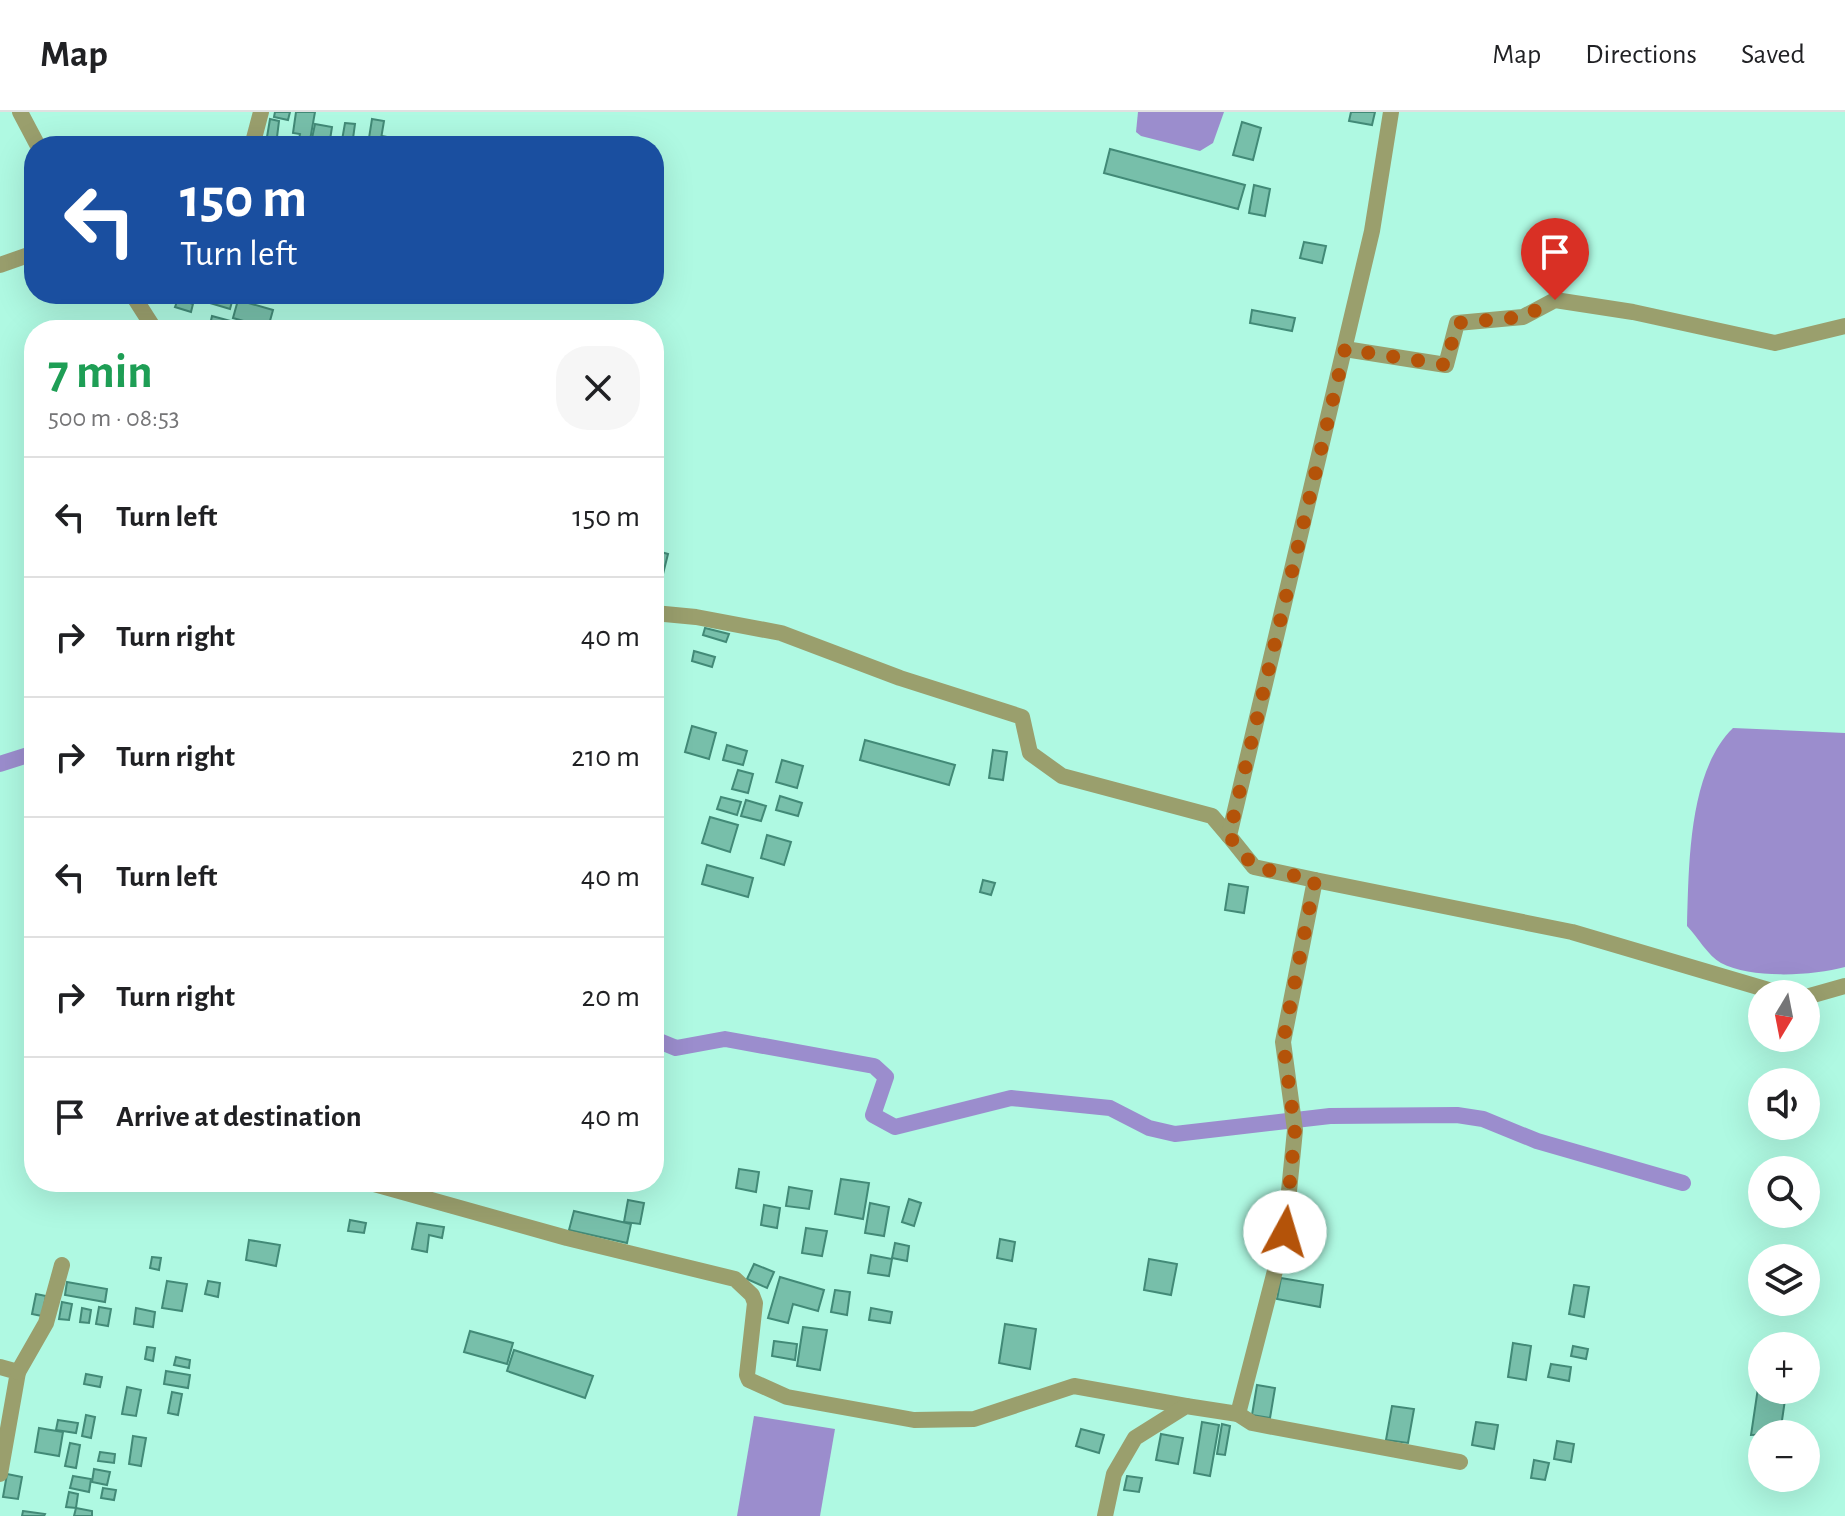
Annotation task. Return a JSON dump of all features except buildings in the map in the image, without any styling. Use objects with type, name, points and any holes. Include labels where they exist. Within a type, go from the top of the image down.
[{"type":"street","points":[[20,112],[33,136]]},
{"type":"street","points":[[255,136],[261,112]]},
{"type":"street","points":[[1229,836],[1372,231],[1391,112]]},
{"type":"street","points":[[0,265],[24,257]]},
{"type":"street","points":[[1345,349],[1446,365],[1457,323],[1523,317],[1555,300],[1633,312],[1775,343],[1845,326]]},
{"type":"street","points":[[664,614],[781,633],[900,678],[1022,717],[1030,753],[1062,776],[1212,816],[1254,867],[1572,932],[1748,984]]},
{"type":"street","points":[[1238,1414],[1285,1232],[1295,1130],[1283,1042],[1315,880]]},
{"type":"street","points":[[1820,993],[1845,986]]},
{"type":"street","points":[[403,1192],[567,1238],[735,1279],[752,1295],[755,1303],[749,1380],[787,1397],[914,1420],[974,1419],[1074,1386],[1238,1414],[1252,1423],[1460,1462]]},
{"type":"street","points":[[0,1474],[18,1372],[46,1323],[62,1265]]},
{"type":"street","points":[[0,1367],[18,1372]]},
{"type":"street","points":[[1105,1516],[1114,1474],[1135,1438],[1186,1406]]},
{"type":"shaded area","points":[[1138,112],[1224,112],[1213,143],[1200,151],[1141,136],[1136,132]]},
{"type":"shaded area","points":[[1733,728],[1845,733],[1845,967],[1782,974],[1749,972],[1721,963],[1687,926],[1691,849],[1699,794],[1718,747]]},
{"type":"shaded area","points":[[754,1416],[835,1429],[820,1516],[737,1516]]},
{"type":"waterway","points":[[0,764],[24,756]]},
{"type":"waterway","points":[[664,1043],[676,1048],[725,1039],[874,1066],[886,1077],[873,1115],[895,1127],[1011,1098],[1110,1108],[1149,1128],[1175,1134],[1330,1116],[1457,1115],[1483,1119],[1537,1141],[1683,1183]]},
{"type":"route","points":[[1285,1232],[1295,1130],[1283,1042],[1315,880],[1254,867],[1229,836],[1345,349],[1446,365],[1457,323],[1523,317],[1555,300]]}]
